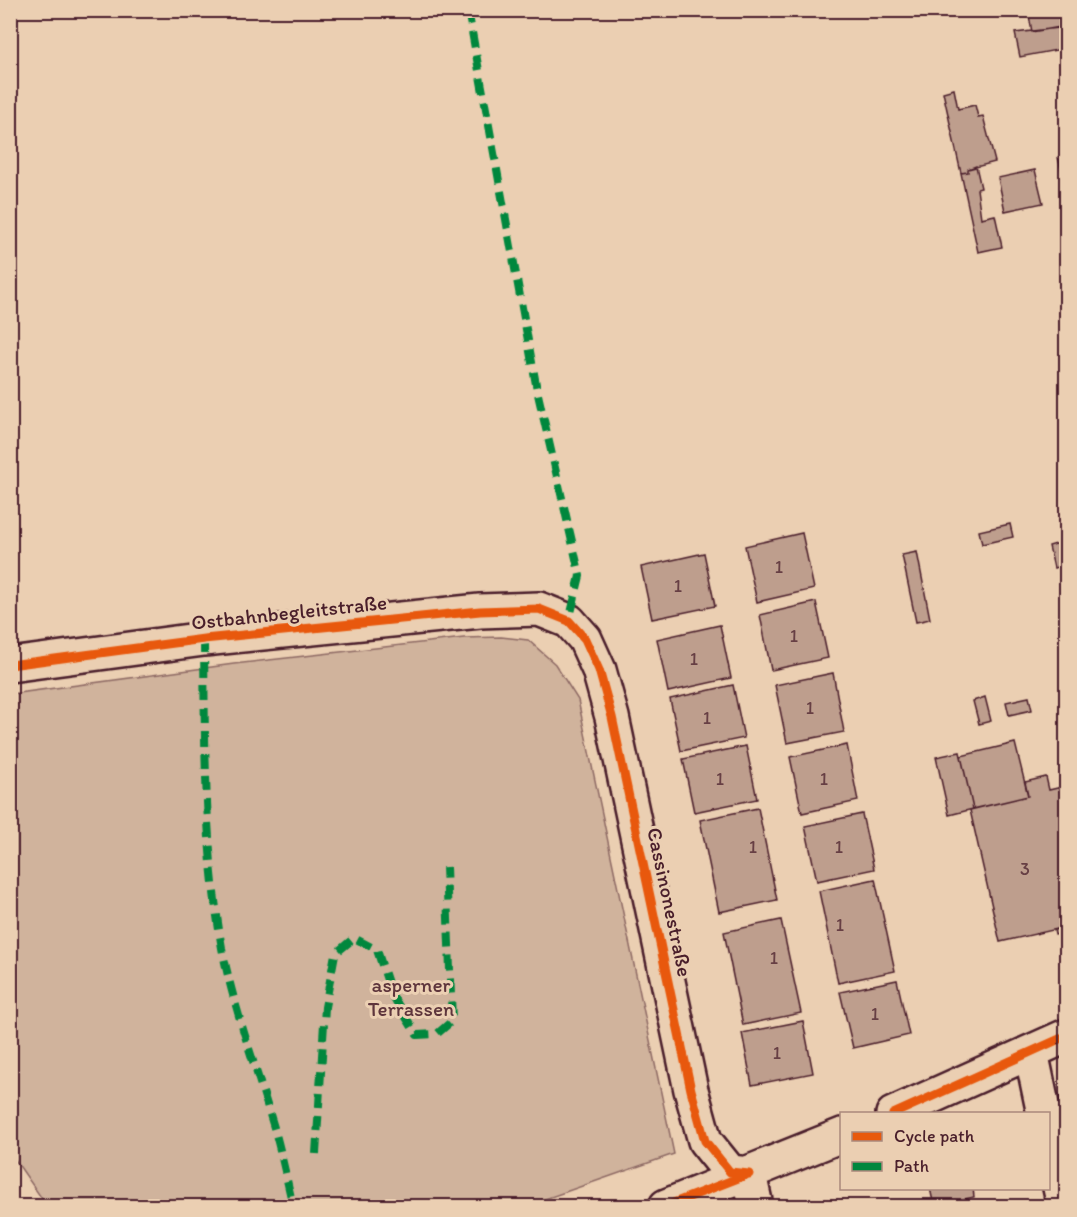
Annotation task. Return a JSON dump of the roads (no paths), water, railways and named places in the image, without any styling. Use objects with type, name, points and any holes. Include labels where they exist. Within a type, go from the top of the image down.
[{"type":"street","name":"Ostbahnbegleitstraße","points":[[10,665],[204,639],[480,611],[539,609],[569,621]]},
{"type":"street","name":"Cassinonestraße","points":[[569,621],[585,639],[599,670],[612,717],[691,1090],[705,1141],[730,1172],[748,1174]]},
{"type":"street","points":[[894,1112],[1066,1036]]},
{"type":"street","points":[[1031,1052],[1044,1112]]},
{"type":"street","points":[[666,1206],[840,1137]]},
{"type":"street","points":[[1050,1142],[1064,1206]]},
{"type":"street","points":[[748,1174],[756,1206]]},
{"type":"park label","name":"asperner Terrassen","points":[[411,996]]}]
